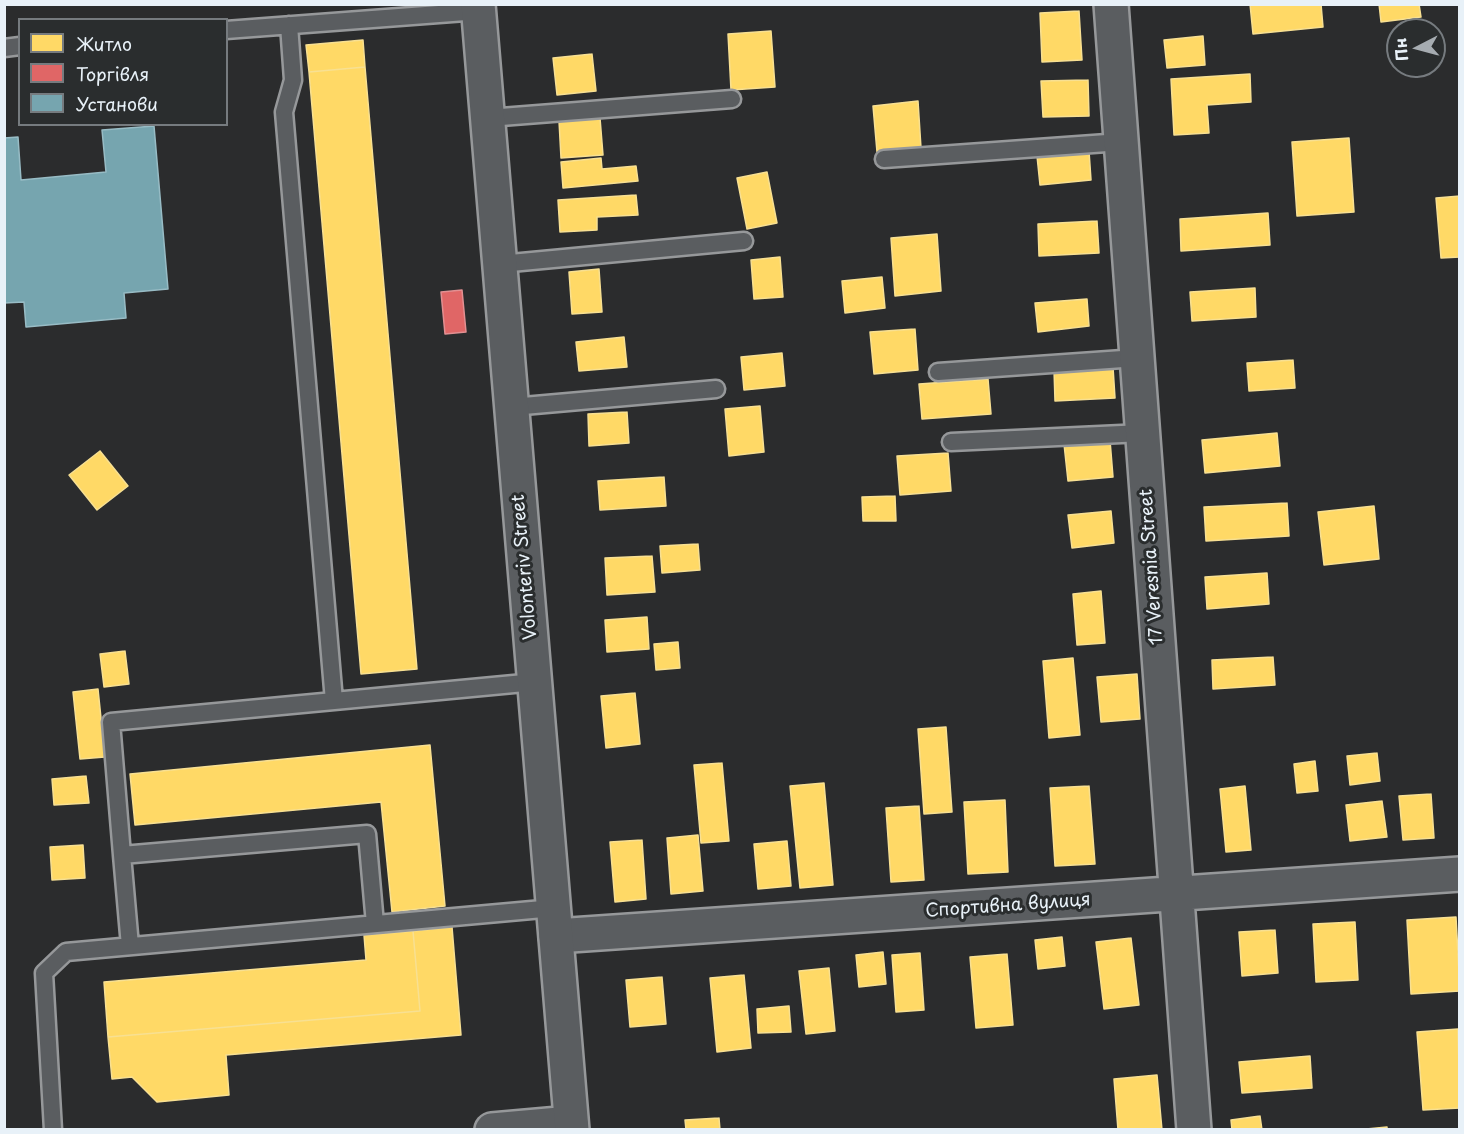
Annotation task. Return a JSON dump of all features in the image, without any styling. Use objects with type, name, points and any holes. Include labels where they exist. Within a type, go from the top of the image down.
[{"type":"street","name":"17 Veresnia Street","points":[[1111,4],[1194,1130]]},
{"type":"street","name":"Volonteriv Street","points":[[478,8],[572,1126]]},
{"type":"street","name":"Спортивна вулиця","points":[[555,922],[1176,894],[1460,874]]},
{"type":"street","points":[[492,1130],[572,1126]]},
{"type":"lane","points":[[228,30],[478,8]]},
{"type":"lane","points":[[289,26],[293,80],[284,112],[334,701]]},
{"type":"lane","points":[[488,118],[732,99]]},
{"type":"lane","points":[[884,159],[1121,142]]},
{"type":"lane","points":[[500,264],[744,241]]},
{"type":"lane","points":[[938,372],[1137,358]]},
{"type":"lane","points":[[512,407],[716,389]]},
{"type":"lane","points":[[951,442],[1143,433]]},
{"type":"lane","points":[[130,946],[111,722],[535,682]]},
{"type":"lane","points":[[122,855],[367,834],[375,924]]},
{"type":"lane","points":[[53,1130],[44,973],[66,951],[375,924],[555,922]]},
{"type":"building: Житло","points":[[1250,4],[1321,4],[1323,27],[1253,34]]},
{"type":"building: Житло","points":[[1379,4],[1419,4],[1421,17],[1386,18],[1386,21],[1381,22]]},
{"type":"building: Житло","points":[[1079,11],[1082,60],[1042,62],[1040,13]]},
{"type":"building: Житло","points":[[771,31],[775,87],[731,90],[728,34]]},
{"type":"building: Житло","points":[[1203,36],[1205,65],[1167,68],[1164,40]]},
{"type":"building: Житло","points":[[363,40],[365,67],[309,72],[306,45]]},
{"type":"building: Житло","points":[[592,54],[596,91],[557,95],[553,58]]},
{"type":"building: Житло","points":[[365,67],[417,669],[361,674],[309,72]]},
{"type":"building: Житло","points":[[1250,74],[1251,102],[1207,105],[1209,133],[1174,135],[1171,79]]},
{"type":"building: Житло","points":[[1088,80],[1089,116],[1043,117],[1041,81]]},
{"type":"building: Житло","points":[[918,101],[921,148],[877,152],[873,106]]},
{"type":"building: Житло","points":[[600,118],[603,155],[561,158],[559,121]]},
{"type":"building: Житло","points":[[1349,138],[1354,212],[1297,216],[1292,142]]},
{"type":"building: Житло","points":[[1089,151],[1091,180],[1040,185],[1037,156]]},
{"type":"building: Житло","points":[[601,158],[602,169],[636,166],[638,181],[563,188],[561,162]]},
{"type":"building: Житло","points":[[767,172],[777,223],[747,229],[737,178]]},
{"type":"building: Житло","points":[[636,195],[638,215],[597,217],[597,230],[560,232],[558,200]]},
{"type":"building: Житло","points":[[1460,196],[1460,257],[1441,258],[1436,198]]},
{"type":"building: Житло","points":[[1268,213],[1270,245],[1181,251],[1180,219]]},
{"type":"building: Житло","points":[[1097,221],[1099,253],[1039,256],[1038,224]]},
{"type":"building: Житло","points":[[937,234],[941,291],[895,296],[891,238]]},
{"type":"building: Житло","points":[[780,257],[783,297],[754,299],[751,260]]},
{"type":"building: Житло","points":[[599,269],[602,312],[572,314],[569,272]]},
{"type":"building: Житло","points":[[882,277],[885,308],[845,313],[842,281]]},
{"type":"building: Житло","points":[[1255,288],[1256,317],[1192,321],[1190,292]]},
{"type":"building: Житло","points":[[1087,299],[1089,326],[1038,332],[1035,303]]},
{"type":"building: Житло","points":[[915,329],[918,370],[874,374],[870,332]]},
{"type":"building: Житло","points":[[624,337],[627,367],[579,371],[576,342]]},
{"type":"building: Житло","points":[[782,353],[785,386],[744,390],[741,357]]},
{"type":"building: Житло","points":[[1293,360],[1295,388],[1249,391],[1247,363]]},
{"type":"building: Житло","points":[[1113,367],[1115,398],[1055,401],[1054,370]]},
{"type":"building: Житло","points":[[988,379],[991,414],[922,419],[919,384]]},
{"type":"building: Житло","points":[[760,406],[764,452],[729,456],[725,409]]},
{"type":"building: Житло","points":[[627,412],[629,443],[589,446],[588,414]]},
{"type":"building: Житло","points":[[1277,433],[1280,466],[1205,473],[1202,440]]},
{"type":"building: Житло","points":[[1110,440],[1113,477],[1068,481],[1064,444]]},
{"type":"building: Житло","points":[[100,451],[128,486],[97,510],[69,475]]},
{"type":"building: Житло","points":[[948,453],[951,491],[900,495],[897,456]]},
{"type":"building: Житло","points":[[664,477],[666,506],[600,510],[598,481]]},
{"type":"building: Житло","points":[[895,496],[896,521],[863,521],[862,497]]},
{"type":"building: Житло","points":[[1287,503],[1289,536],[1206,541],[1204,507]]},
{"type":"building: Житло","points":[[1374,506],[1379,559],[1324,565],[1318,512]]},
{"type":"building: Житло","points":[[1111,511],[1114,543],[1072,548],[1068,515]]},
{"type":"building: Житло","points":[[698,544],[700,570],[662,573],[660,546]]},
{"type":"building: Житло","points":[[652,556],[655,592],[607,595],[605,558]]},
{"type":"building: Житло","points":[[1267,573],[1269,604],[1207,609],[1205,577]]},
{"type":"building: Житло","points":[[1101,591],[1105,643],[1077,645],[1073,594]]},
{"type":"building: Житло","points":[[647,617],[649,649],[607,652],[605,620]]},
{"type":"building: Житло","points":[[678,642],[680,668],[656,670],[654,644]]},
{"type":"building: Житло","points":[[125,651],[129,684],[104,687],[100,654]]},
{"type":"building: Житло","points":[[1273,657],[1275,685],[1213,689],[1212,660]]},
{"type":"building: Житло","points":[[1073,658],[1080,735],[1049,738],[1043,661]]},
{"type":"building: Житло","points":[[1137,674],[1140,719],[1101,722],[1097,677]]},
{"type":"building: Житло","points":[[98,689],[105,757],[80,759],[73,692]]},
{"type":"building: Житло","points":[[635,693],[640,744],[606,748],[601,696]]},
{"type":"building: Житло","points":[[946,727],[952,812],[924,814],[918,729]]},
{"type":"building: Житло","points":[[430,745],[445,906],[392,912],[381,802],[135,825],[130,774]]},
{"type":"building: Житло","points":[[1377,753],[1380,781],[1350,785],[1347,756]]},
{"type":"building: Житло","points":[[1315,761],[1318,791],[1297,793],[1294,764]]},
{"type":"building: Житло","points":[[722,763],[729,841],[701,843],[694,765]]},
{"type":"building: Житло","points":[[86,776],[89,803],[54,805],[52,779]]},
{"type":"building: Житло","points":[[824,783],[833,885],[800,888],[790,786]]},
{"type":"building: Житло","points":[[1089,786],[1095,864],[1055,866],[1050,788]]},
{"type":"building: Житло","points":[[1245,786],[1251,850],[1226,852],[1220,789]]},
{"type":"building: Житло","points":[[1431,794],[1434,838],[1403,840],[1399,796]]},
{"type":"building: Житло","points":[[1005,800],[1008,872],[968,874],[964,802]]},
{"type":"building: Житло","points":[[1382,801],[1387,837],[1350,841],[1346,805]]},
{"type":"building: Житло","points":[[919,806],[924,880],[891,882],[886,808]]},
{"type":"building: Житло","points":[[698,835],[703,891],[671,894],[667,838]]},
{"type":"building: Житло","points":[[642,840],[646,899],[615,902],[610,842]]},
{"type":"building: Житло","points":[[787,841],[791,886],[758,889],[754,844]]},
{"type":"building: Житло","points":[[83,845],[85,878],[52,880],[50,847]]},
{"type":"building: Житло","points":[[1456,917],[1460,991],[1411,994],[1407,920]]},
{"type":"building: Житло","points":[[1355,922],[1358,980],[1316,982],[1313,924]]},
{"type":"building: Житло","points":[[452,927],[461,1035],[226,1055],[229,1095],[157,1102],[132,1077],[112,1079],[108,1037],[420,1011],[413,931]]},
{"type":"building: Житло","points":[[1275,930],[1278,973],[1242,976],[1239,932]]},
{"type":"building: Житло","points":[[413,931],[420,1011],[108,1037],[104,982],[366,960],[364,935]]},
{"type":"building: Житло","points":[[1062,937],[1065,966],[1038,969],[1035,940]]},
{"type":"building: Житло","points":[[1131,938],[1139,1005],[1104,1009],[1096,942]]},
{"type":"building: Житло","points":[[883,952],[886,984],[859,987],[856,955]]},
{"type":"building: Житло","points":[[920,953],[924,1010],[896,1012],[892,955]]},
{"type":"building: Житло","points":[[1007,954],[1013,1025],[976,1028],[970,957]]},
{"type":"building: Житло","points":[[829,968],[835,1031],[806,1034],[799,971]]},
{"type":"building: Житло","points":[[744,975],[751,1048],[717,1052],[710,978]]},
{"type":"building: Житло","points":[[662,977],[666,1024],[630,1027],[626,980]]},
{"type":"building: Житло","points":[[789,1006],[791,1032],[758,1033],[757,1009]]},
{"type":"building: Житло","points":[[1458,1029],[1460,1108],[1423,1110],[1417,1032]]},
{"type":"building: Житло","points":[[1310,1056],[1312,1088],[1242,1093],[1239,1062]]},
{"type":"building: Житло","points":[[1157,1075],[1162,1130],[1118,1130],[1114,1079]]},
{"type":"building: Житло","points":[[1260,1116],[1262,1130],[1232,1130],[1231,1120]]},
{"type":"building: Житло","points":[[719,1118],[720,1130],[686,1130],[685,1120]]},
{"type":"building: Житло","points":[[1387,1127],[1387,1130],[1356,1130]]},
{"type":"building: Торгівля","points":[[462,290],[466,332],[445,334],[441,292]]},
{"type":"building: Установи","points":[[154,126],[168,289],[124,293],[126,318],[26,327],[24,302],[4,303],[4,138],[18,137],[21,180],[106,172],[102,130]]}]
